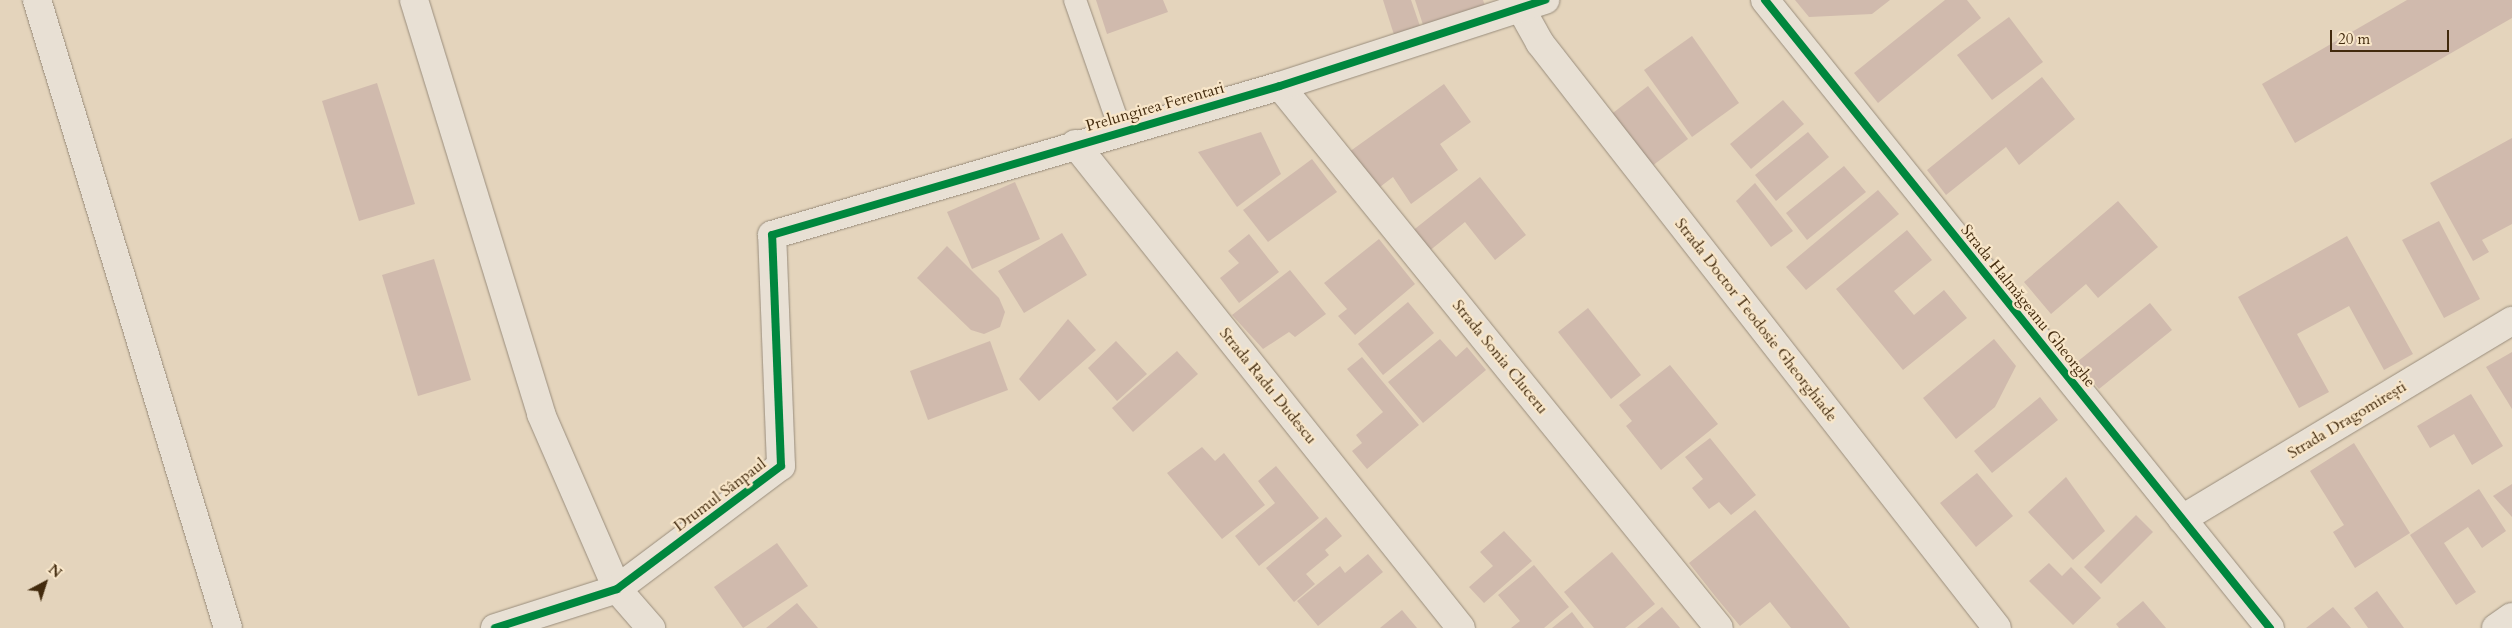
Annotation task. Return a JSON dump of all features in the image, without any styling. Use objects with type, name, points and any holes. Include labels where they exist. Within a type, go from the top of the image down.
[{"type":"street","points":[[37,0],[228,628]]},
{"type":"street","points":[[414,0],[541,414],[617,589],[651,628]]},
{"type":"street","name":"Prelungirea Ferentari","points":[[772,235],[1075,144],[1280,86],[1518,4],[1545,0]]},
{"type":"street","name":"Strada Halmăgeanu Gheorghe","points":[[1765,0],[2270,628]]},
{"type":"street","name":"Strada Doctor Teodosie Gheorghiade","points":[[1518,4],[1540,43],[1997,628]]},
{"type":"street","name":"Strada Sonia Cluceru","points":[[1280,86],[1719,628]]},
{"type":"street","name":"Strada Radu Dudescu","points":[[1075,144],[1461,628]]},
{"type":"street","name":"Drumul Sânpaul","points":[[495,628],[617,589],[781,466],[772,235]]},
{"type":"street","name":"Strada Dragomirești","points":[[2182,519],[2512,321]]},
{"type":"street","points":[[2496,628],[2512,617]]},
{"type":"lane","points":[[1075,0],[1121,131]]},
{"type":"building","points":[[1096,0],[1163,0],[1168,12],[1107,34]]},
{"type":"building","points":[[1383,0],[1411,0],[1421,29],[1395,38]]},
{"type":"building","points":[[1415,0],[1483,0],[1486,9],[1424,28]]},
{"type":"building","points":[[1795,0],[1890,0],[1872,14],[1809,17]]},
{"type":"building","points":[[1945,0],[1967,0],[1981,18],[1878,103],[1854,73]]},
{"type":"building","points":[[2407,0],[2512,0],[2512,18],[2295,143],[2262,84]]},
{"type":"building","points":[[2009,17],[2043,62],[1992,100],[1957,55]]},
{"type":"building","points":[[1692,36],[1739,103],[1692,137],[1644,70]]},
{"type":"building","points":[[2042,77],[2075,119],[2019,165],[2006,147],[1946,195],[1927,170]]},
{"type":"building","points":[[377,83],[415,204],[359,221],[322,101]]},
{"type":"building","points":[[1444,84],[1471,122],[1440,144],[1458,170],[1411,204],[1393,177],[1376,190],[1349,152]]},
{"type":"building","points":[[1648,86],[1688,139],[1644,172],[1605,119]]},
{"type":"building","points":[[1783,100],[1804,124],[1751,169],[1730,144]]},
{"type":"building","points":[[1261,132],[1281,174],[1237,207],[1198,152]]},
{"type":"building","points":[[1808,132],[1829,157],[1776,201],[1755,175]]},
{"type":"building","points":[[2512,138],[2512,224],[2482,240],[2489,252],[2473,261],[2430,183]]},
{"type":"building","points":[[1312,159],[1337,192],[1268,242],[1243,210]]},
{"type":"building","points":[[1844,166],[1866,192],[1807,240],[1786,213]]},
{"type":"building","points":[[1480,177],[1526,235],[1495,260],[1465,222],[1428,252],[1411,232]]},
{"type":"building","points":[[1015,182],[1040,239],[972,269],[947,212]]},
{"type":"building","points":[[1755,183],[1793,231],[1771,247],[1736,201]]},
{"type":"building","points":[[1878,190],[1899,214],[1806,290],[1786,267]]},
{"type":"building","points":[[2118,201],[2158,247],[2098,298],[2086,284],[2051,314],[2024,282]]},
{"type":"building","points":[[2439,221],[2480,299],[2444,318],[2402,240]]},
{"type":"building","points":[[1907,230],[1932,260],[1894,291],[1914,315],[1944,290],[1967,318],[1903,370],[1836,289]]},
{"type":"building","points":[[1062,233],[1087,275],[1024,313],[998,271]]},
{"type":"building","points":[[1249,234],[1279,272],[1239,303],[1220,278],[1239,263],[1228,251]]},
{"type":"building","points":[[2347,236],[2413,354],[2384,370],[2349,306],[2297,334],[2329,392],[2299,408],[2238,297]]},
{"type":"building","points":[[1379,239],[1415,284],[1355,335],[1338,316],[1347,309],[1324,283]]},
{"type":"building","points":[[947,246],[999,298],[1005,312],[1000,327],[984,334],[971,330],[917,278]]},
{"type":"building","points":[[434,259],[471,380],[418,396],[382,275]]},
{"type":"building","points":[[1290,270],[1326,314],[1295,337],[1289,332],[1263,349],[1232,315]]},
{"type":"building","points":[[1408,302],[1434,333],[1383,375],[1358,344]]},
{"type":"building","points":[[2150,303],[2172,330],[2099,389],[2077,362]]},
{"type":"building","points":[[1588,308],[1641,375],[1611,399],[1558,332]]},
{"type":"building","points":[[1068,319],[1096,350],[1039,401],[1019,379]]},
{"type":"building","points":[[1440,339],[1456,357],[1467,347],[1486,370],[1423,423],[1388,382]]},
{"type":"building","points":[[1994,339],[2016,366],[1995,407],[1956,439],[1923,398]]},
{"type":"building","points":[[990,341],[1008,390],[928,420],[910,371]]},
{"type":"building","points":[[1116,341],[1147,374],[1117,401],[1088,368]]},
{"type":"building","points":[[1177,351],[1198,374],[1133,432],[1112,408]]},
{"type":"building","points":[[2512,352],[2512,409],[2486,367]]},
{"type":"building","points":[[1362,357],[1419,425],[1367,469],[1352,451],[1362,443],[1356,435],[1383,412],[1347,369]]},
{"type":"building","points":[[1670,365],[1718,424],[1661,470],[1626,426],[1632,421],[1619,405]]},
{"type":"building","points":[[2471,394],[2503,446],[2472,465],[2454,434],[2430,448],[2417,426]]},
{"type":"building","points":[[2040,397],[2058,420],[1992,473],[1974,451]]},
{"type":"building","points":[[1710,438],[1756,495],[1731,515],[1719,502],[1709,509],[1692,488],[1703,479],[1685,457]]},
{"type":"building","points":[[2354,443],[2410,533],[2355,568],[2333,532],[2344,525],[2310,471]]},
{"type":"building","points":[[1202,447],[1215,461],[1224,453],[1265,505],[1222,539],[1167,473]]},
{"type":"building","points":[[1276,466],[1319,518],[1259,566],[1235,536],[1275,503],[1258,481]]},
{"type":"building","points":[[1977,473],[2013,516],[1976,547],[1940,503]]},
{"type":"building","points":[[2066,477],[2105,531],[2073,560],[2028,512]]},
{"type":"building","points":[[2512,484],[2512,517],[2493,496]]},
{"type":"building","points":[[2479,489],[2506,531],[2482,548],[2468,527],[2444,543],[2476,592],[2456,605],[2410,535]]},
{"type":"building","points":[[1755,510],[1850,628],[1791,628],[1770,602],[1740,626],[1715,596],[1689,563]]},
{"type":"building","points":[[2136,515],[2153,532],[2101,584],[2084,567]]},
{"type":"building","points":[[1326,517],[1342,536],[1325,550],[1329,555],[1306,574],[1315,584],[1294,602],[1266,568]]},
{"type":"building","points":[[1504,531],[1532,561],[1484,603],[1469,587],[1493,566],[1480,552]]},
{"type":"building","points":[[777,543],[808,586],[743,628],[714,587]]},
{"type":"building","points":[[1612,552],[1655,604],[1625,628],[1594,628],[1564,592]]},
{"type":"building","points":[[1368,554],[1383,572],[1318,626],[1297,601],[1340,566],[1345,573]]},
{"type":"building","points":[[2049,563],[2062,576],[2071,567],[2101,598],[2073,625],[2029,581]]},
{"type":"building","points":[[1534,565],[1569,607],[1544,628],[1511,628],[1520,621],[1498,595]]},
{"type":"building","points":[[2377,591],[2404,628],[2368,628],[2354,608]]},
{"type":"building","points":[[2143,601],[2166,628],[2119,628],[2116,624]]},
{"type":"building","points":[[797,603],[818,628],[766,628]]},
{"type":"building","points":[[1662,607],[1680,628],[1637,628]]},
{"type":"building","points":[[2333,607],[2351,628],[2306,628]]},
{"type":"building","points":[[1402,610],[1417,628],[1380,628]]},
{"type":"building","points":[[1572,612],[1584,628],[1552,628]]},
{"type":"cycle path","points":[[495,628],[617,589],[781,466],[772,235],[1280,86],[1545,0]]},
{"type":"cycle path","points":[[1765,0],[2270,628]]}]
